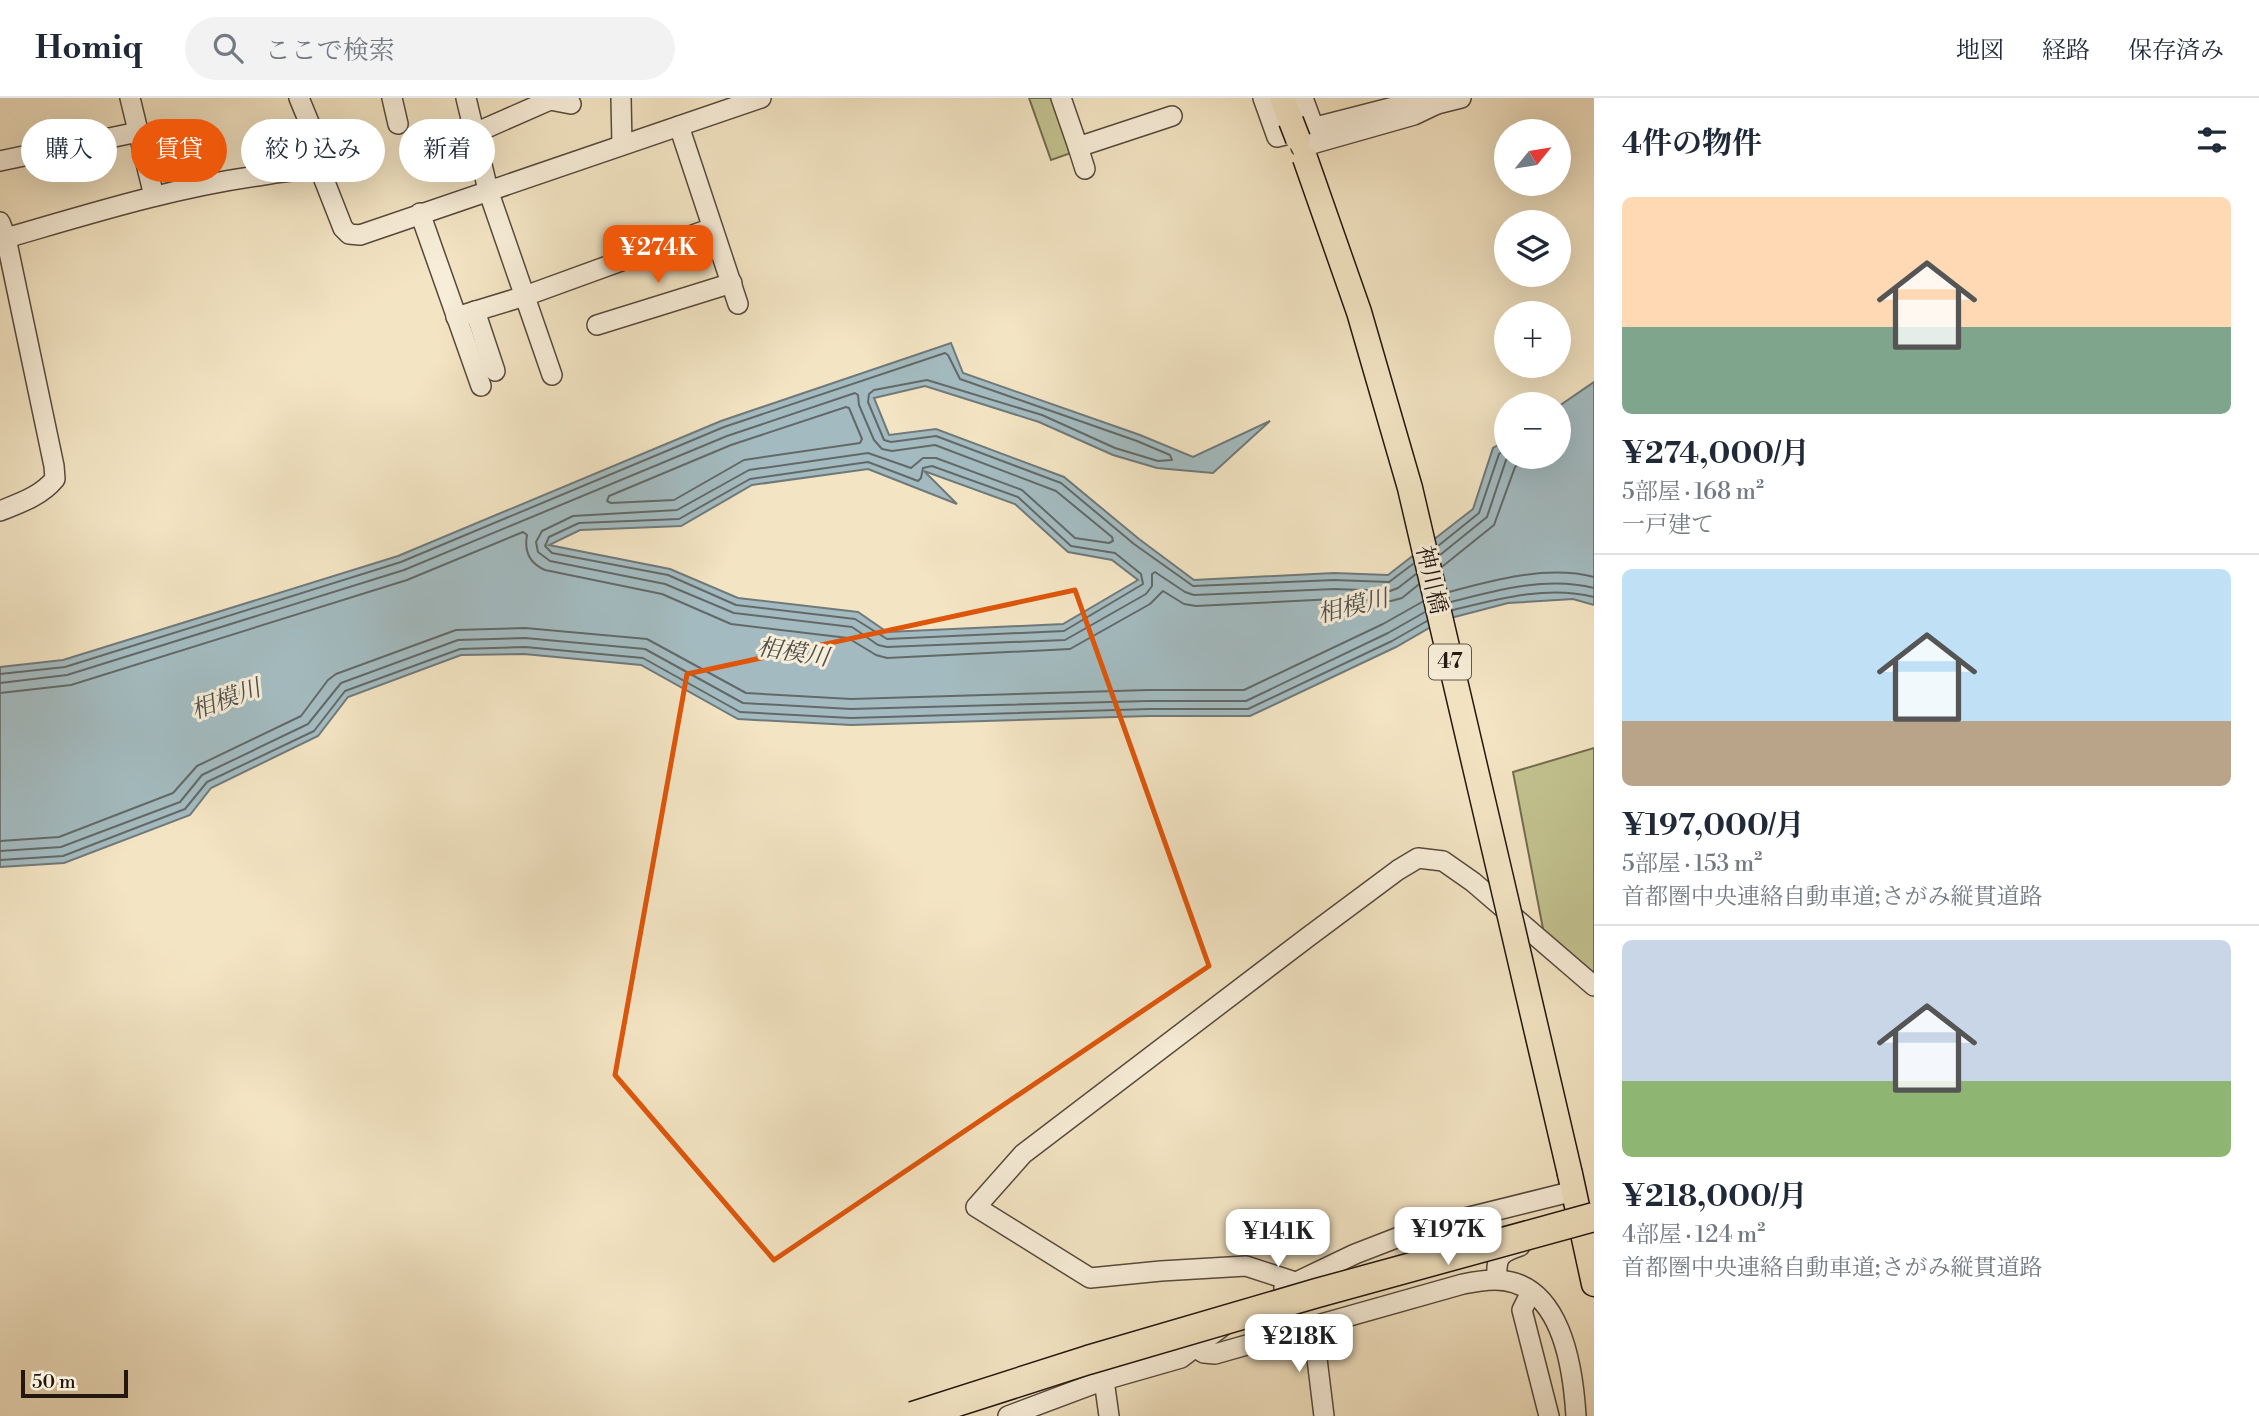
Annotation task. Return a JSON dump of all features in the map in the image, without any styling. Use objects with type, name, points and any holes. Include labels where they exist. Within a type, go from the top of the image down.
[{"type":"highway","points":[[913,1416],[1139,1345],[1594,1217]]},
{"type":"highway","points":[[975,1416],[1093,1376],[1319,1308],[1594,1233]]},
{"type":"main road","name":"神川橋","points":[[1298,132],[1351,285],[1404,465],[1572,1182]]},
{"type":"main road","name":"47","points":[[1572,1182],[1594,1283]]},
{"type":"street","points":[[130,98],[135,119]]},
{"type":"street","points":[[299,98],[308,119]]},
{"type":"street","points":[[392,98],[398,124]]},
{"type":"street","points":[[466,98],[471,119]]},
{"type":"street","points":[[621,98],[622,145]]},
{"type":"street","points":[[325,182],[343,228],[349,234],[360,235],[761,98]]},
{"type":"street","points":[[1061,98],[1085,169]]},
{"type":"street","points":[[1263,98],[1277,137],[1414,115],[1436,101],[1461,98]]},
{"type":"street","points":[[1298,132],[1303,98]]},
{"type":"street","points":[[495,124],[550,99],[571,104]]},
{"type":"street","points":[[1078,147],[1172,116]]},
{"type":"street","points":[[679,126],[738,304]]},
{"type":"street","points":[[0,161],[131,133]]},
{"type":"street","points":[[0,512],[35,496],[55,479],[3,230],[241,179]]},
{"type":"street","points":[[150,182],[154,196]]},
{"type":"street","points":[[486,182],[552,375]]},
{"type":"street","points":[[420,213],[481,386]]},
{"type":"street","points":[[456,317],[525,296],[712,228]]},
{"type":"street","points":[[597,324],[732,283]]},
{"type":"street","points":[[475,311],[495,371]]},
{"type":"street","points":[[1295,1282],[1246,1266],[1090,1278],[976,1207],[1023,1154],[1308,937],[1418,858],[1443,861],[1474,882],[1594,986]]},
{"type":"street","points":[[1008,1416],[1104,1380],[1181,1358],[1249,1307],[1355,1254],[1417,1230],[1572,1182]]},
{"type":"street","points":[[1497,1279],[1496,1262],[1502,1254],[1563,1232]]},
{"type":"street","points":[[1194,1347],[1204,1353],[1216,1354],[1463,1284],[1497,1279],[1531,1292],[1551,1312],[1559,1326],[1568,1354],[1576,1416]]},
{"type":"street","points":[[1531,1292],[1522,1310],[1549,1416]]},
{"type":"street","points":[[1313,1326],[1324,1416]]},
{"type":"street","points":[[1104,1380],[1109,1416]]},
{"type":"highlighted area","points":[[1075,590],[1209,966],[774,1260],[615,1075],[687,674]]},
{"type":"green space","points":[[1029,98],[1052,98],[1071,153],[1051,160]]},
{"type":"green space","points":[[1594,748],[1594,980],[1544,934],[1513,772]]},
{"type":"water","name":"相模川","points":[[951,343],[963,373],[1140,435],[1193,457],[1270,421],[1213,473],[1157,468],[1113,455],[1039,422],[925,386],[874,398],[889,435],[936,429],[1064,477],[1194,580],[1334,573],[1388,575],[1473,509],[1493,448],[1494,469],[1571,469],[1571,398],[1594,382],[1594,605],[1573,599],[1508,603],[1443,620],[1396,647],[1250,716],[1149,716],[851,725],[738,719],[641,665],[524,654],[461,655],[348,697],[318,736],[211,788],[190,815],[64,863],[0,867],[0,667],[63,660],[398,556],[721,421]],"holes":[[[868,469],[957,504],[924,471],[1015,504],[1068,552],[1112,560],[1138,580],[1063,624],[887,632],[858,612],[738,598],[670,569],[549,545],[580,530],[681,526],[752,485]]]}]
